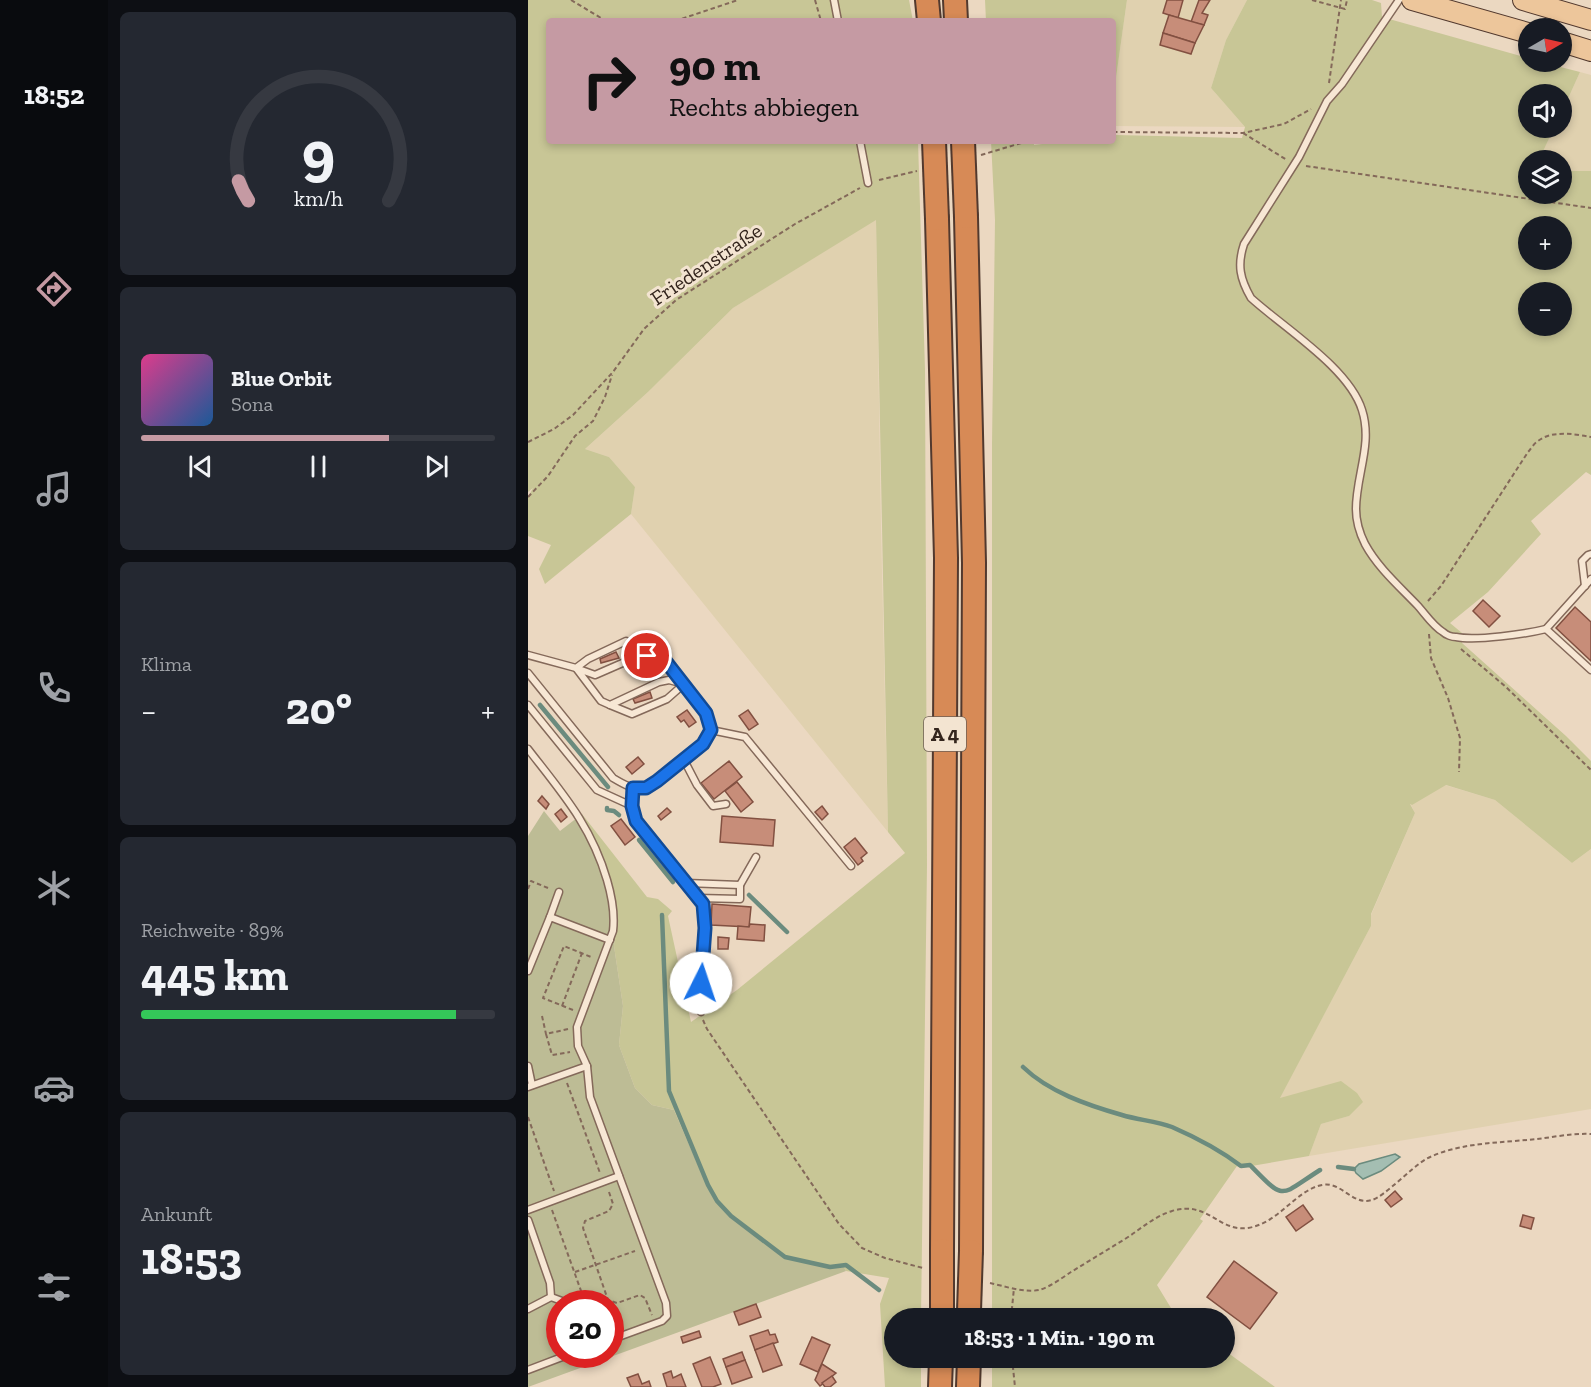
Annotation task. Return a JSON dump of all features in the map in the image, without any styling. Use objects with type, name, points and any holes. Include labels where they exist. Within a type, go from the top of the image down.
[{"type":"highway","points":[[927,0],[929,18]]},
{"type":"highway","points":[[955,0],[956,18]]},
{"type":"highway","name":"A 4","points":[[934,144],[946,558],[942,1308]]},
{"type":"highway","name":"A 4","points":[[969,1308],[974,563],[966,217],[971,148]]},
{"type":"highway","points":[[940,1387],[941,1368]]},
{"type":"highway","points":[[968,1387],[969,1368]]},
{"type":"main road","points":[[1413,0],[1518,30]]},
{"type":"main road","points":[[1523,0],[1591,20]]},
{"type":"main road","points":[[1572,45],[1591,51]]},
{"type":"lane","points":[[834,0],[837,18]]},
{"type":"lane","points":[[1400,0],[1342,84],[1326,101],[1294,164],[1244,244],[1239,270],[1243,284],[1251,298],[1327,361],[1350,386],[1362,410],[1367,438],[1356,509],[1365,543],[1379,565],[1428,619],[1444,633],[1457,638],[1483,637],[1527,634],[1546,629],[1591,579]]},
{"type":"lane","points":[[861,144],[868,183]]},
{"type":"lane","points":[[1585,586],[1582,561],[1591,555]]},
{"type":"lane","points":[[1546,629],[1591,670]]},
{"type":"lane","points":[[528,674],[613,778],[633,788],[646,788],[684,760],[703,744],[711,730],[706,713],[660,654],[626,641],[588,659],[576,668]]},
{"type":"lane","points":[[528,655],[596,675],[634,658],[660,654]]},
{"type":"lane","points":[[576,668],[602,701],[632,714],[666,699],[684,684]]},
{"type":"lane","points":[[610,705],[659,682],[669,680],[684,684]]},
{"type":"lane","points":[[528,705],[597,790],[632,806]]},
{"type":"lane","points":[[711,730],[745,736],[851,866]]},
{"type":"lane","points":[[528,749],[579,816],[596,848],[613,904],[614,920],[610,940],[577,1027],[578,1047],[587,1066],[590,1097],[666,1303],[667,1316],[662,1321],[624,1335]]},
{"type":"lane","points":[[684,760],[697,785],[713,806],[726,804]]},
{"type":"lane","points":[[633,788],[632,806],[636,821],[703,904],[705,928],[701,1012]]},
{"type":"lane","points":[[698,898],[740,899],[740,885],[756,857]]},
{"type":"lane","points":[[686,883],[740,885]]},
{"type":"lane","points":[[528,971],[559,892]]},
{"type":"lane","points":[[550,917],[610,940]]},
{"type":"lane","points":[[528,1066],[530,1086],[587,1066]]},
{"type":"lane","points":[[528,1210],[620,1176]]},
{"type":"lane","points":[[528,1220],[550,1290]]},
{"type":"lane","points":[[528,1309],[546,1300]]},
{"type":"lane","points":[[528,1370],[546,1363]]},
{"type":"path","points":[[571,0],[601,18]]},
{"type":"path","points":[[684,18],[738,0]]},
{"type":"path","points":[[815,0],[820,18]]},
{"type":"path","points":[[1312,0],[1345,9],[1347,0]]},
{"type":"path","points":[[1116,132],[1243,133],[1284,123],[1326,101],[1341,0]]},
{"type":"path","points":[[1243,133],[1294,164],[1591,208]]},
{"type":"path","points":[[971,148],[1004,144]]},
{"type":"path","name":"Friedenstraße","points":[[528,442],[554,429],[573,415],[613,372],[644,329],[676,300],[795,224],[868,183],[925,168]]},
{"type":"path","points":[[528,497],[548,476],[575,436],[593,421],[605,397],[613,372]]},
{"type":"path","points":[[1421,609],[1441,585],[1538,440],[1571,433],[1591,437]]},
{"type":"path","points":[[1428,619],[1431,658],[1448,698],[1460,738],[1459,772]]},
{"type":"path","points":[[1444,633],[1506,687],[1591,770]]},
{"type":"path","points":[[528,889],[531,881],[559,892]]},
{"type":"path","points":[[582,1013],[543,998],[564,946],[602,961]]},
{"type":"path","points":[[562,1005],[582,953]]},
{"type":"path","points":[[701,1012],[707,1029],[839,1224],[862,1248],[898,1263]]},
{"type":"path","points":[[542,1016],[552,1055],[573,1051],[578,1047]]},
{"type":"path","points":[[546,1034],[577,1027]]},
{"type":"path","points":[[564,1075],[613,1204],[609,1212],[585,1221],[582,1228],[608,1300],[617,1303],[640,1295],[645,1298],[655,1324]]},
{"type":"path","points":[[528,1117],[557,1199]]},
{"type":"path","points":[[1012,1308],[1014,1288],[1039,1290],[1128,1238],[1157,1216],[1175,1210],[1205,1211],[1235,1228],[1251,1227],[1269,1221],[1309,1190],[1322,1185],[1340,1189],[1359,1201],[1373,1200],[1437,1153],[1463,1147],[1591,1134]]},
{"type":"path","points":[[549,1202],[581,1290]]},
{"type":"path","points":[[574,1272],[646,1247]]},
{"type":"path","points":[[1013,1368],[1015,1387]]},
{"type":"shaded area","points":[[528,0],[909,0],[912,18],[546,18],[546,144],[918,144],[925,370],[927,865],[921,1308],[884,1308],[884,1368],[921,1368],[921,1387],[885,1387],[880,1304],[889,1278],[846,1271],[844,1267],[831,1268],[785,1258],[730,1217],[716,1202],[707,1186],[674,1110],[652,1105],[635,1088],[619,1045],[623,1006],[614,946],[618,915],[603,856],[582,814],[647,897],[658,899],[672,911],[668,916],[691,1022],[737,990],[905,853],[888,832],[876,220],[733,308],[648,392],[585,449],[609,457],[635,487],[631,514],[545,584],[539,569],[551,545],[528,536],[528,497],[533,488],[528,492]]},
{"type":"shaded area","points":[[985,0],[1127,0],[1116,78],[1116,18],[986,18]]},
{"type":"shaded area","points":[[1127,0],[1247,0],[1226,40],[1211,88],[1245,127],[1116,126],[1116,78]]},
{"type":"shaded area","points":[[1247,0],[1372,0],[1381,3],[1382,17],[1518,55],[1518,72],[1572,72],[1572,70],[1580,72],[1572,90],[1572,84],[1518,84],[1518,138],[1549,138],[1544,150],[1518,150],[1518,204],[1572,204],[1572,171],[1591,171],[1591,475],[1586,472],[1531,521],[1541,534],[1488,592],[1450,623],[1462,633],[1462,643],[1591,761],[1591,849],[1572,863],[1495,800],[1446,785],[1412,805],[1410,804],[1415,813],[1371,914],[1371,926],[1280,1098],[1341,1081],[1357,1093],[1363,1102],[1349,1116],[1321,1124],[1309,1156],[1240,1168],[1237,1166],[1200,1219],[1203,1221],[1157,1285],[1171,1308],[992,1308],[992,444],[995,220],[991,144],[1116,144],[1116,135],[1242,138],[1245,127],[1211,88],[1226,40]]},
{"type":"shaded area","points":[[1580,72],[1591,75],[1591,171],[1572,171],[1572,150],[1544,150],[1549,138],[1572,138],[1572,90]]},
{"type":"shaded area","points":[[876,219],[888,832],[631,514],[635,487],[609,457],[585,449],[648,392],[733,308]]},
{"type":"shaded area","points":[[1445,785],[1495,800],[1572,863],[1591,849],[1591,1109],[1309,1156],[1321,1124],[1349,1116],[1279,1099],[1371,926],[1371,915],[1415,813],[1411,805]]},
{"type":"shaded area","points":[[1395,1154],[1400,1157],[1381,1171],[1363,1179],[1354,1169],[1359,1164]]},
{"type":"shaded area","points":[[1235,1358],[1275,1387],[992,1387],[992,1368],[1235,1368]]},
{"type":"green space","points":[[544,811],[560,831],[582,814],[603,856],[618,915],[614,946],[623,1006],[619,1045],[635,1088],[652,1105],[674,1110],[707,1186],[716,1202],[730,1217],[785,1258],[831,1268],[844,1267],[846,1271],[624,1352],[624,1290],[546,1290],[546,1368],[580,1368],[528,1387],[528,836]]},
{"type":"building","points":[[1167,0],[1183,0],[1178,18],[1163,13]]},
{"type":"building","points":[[1199,0],[1210,0],[1202,13],[1208,15],[1204,25],[1191,22]]},
{"type":"building","points":[[1169,15],[1204,25],[1195,43],[1163,33]]},
{"type":"building","points":[[1163,33],[1195,43],[1191,54],[1160,45]]},
{"type":"building","points":[[1483,600],[1500,616],[1489,627],[1473,611]]},
{"type":"building","points":[[1575,607],[1591,622],[1591,661],[1556,628]]},
{"type":"building","points":[[616,652],[619,658],[601,663],[600,659]]},
{"type":"building","points":[[650,692],[652,698],[635,703],[633,699]]},
{"type":"building","points":[[687,710],[696,722],[689,727],[684,720],[681,722],[677,717]]},
{"type":"building","points":[[748,710],[758,724],[749,730],[739,716]]},
{"type":"building","points":[[638,757],[644,764],[632,774],[626,767]]},
{"type":"building","points":[[729,761],[742,777],[714,799],[701,783]]},
{"type":"building","points":[[737,782],[753,802],[741,812],[725,791]]},
{"type":"building","points":[[542,796],[549,804],[546,809],[538,801]]},
{"type":"building","points":[[822,806],[828,814],[822,820],[815,812]]},
{"type":"building","points":[[667,808],[671,812],[661,820],[658,816]]},
{"type":"building","points":[[561,809],[567,817],[561,822],[555,814]]},
{"type":"building","points":[[722,816],[775,820],[773,846],[720,842]]},
{"type":"building","points":[[621,819],[635,837],[625,845],[611,826]]},
{"type":"building","points":[[855,838],[867,853],[858,865],[844,847]]},
{"type":"building","points":[[712,904],[751,907],[749,927],[711,925]]},
{"type":"building","points":[[750,924],[765,925],[764,941],[737,939],[738,926],[749,927]]},
{"type":"building","points":[[718,937],[729,938],[728,949],[718,949]]},
{"type":"building","points":[[1395,1191],[1402,1199],[1391,1207],[1385,1200]]},
{"type":"building","points":[[1303,1205],[1313,1219],[1296,1231],[1286,1217]]},
{"type":"building","points":[[1523,1215],[1534,1218],[1531,1229],[1520,1226]]},
{"type":"building","points":[[1234,1261],[1277,1293],[1250,1329],[1235,1318],[1235,1308],[1222,1308],[1207,1297]]},
{"type":"building","points":[[756,1304],[761,1317],[739,1325],[734,1312]]},
{"type":"building","points":[[768,1330],[770,1335],[775,1334],[778,1342],[755,1350],[750,1336]]},
{"type":"building","points":[[699,1331],[701,1337],[683,1343],[681,1337]]},
{"type":"building","points":[[812,1337],[830,1345],[818,1372],[800,1364]]},
{"type":"building","points":[[773,1343],[782,1365],[763,1372],[755,1350]]},
{"type":"building","points":[[742,1352],[745,1360],[726,1367],[723,1359]]},
{"type":"building","points":[[710,1357],[721,1384],[702,1387],[693,1364]]},
{"type":"building","points":[[745,1360],[752,1377],[732,1384],[726,1367]]},
{"type":"building","points":[[822,1364],[836,1373],[820,1386],[815,1380]]},
{"type":"building","points":[[671,1371],[673,1378],[681,1374],[686,1387],[667,1387],[663,1374]]},
{"type":"building","points":[[638,1374],[642,1384],[649,1381],[651,1387],[631,1387],[627,1378]]},
{"type":"building","points":[[832,1376],[836,1382],[830,1387],[825,1387],[822,1383]]},
{"type":"waterway","points":[[540,705],[608,787]]},
{"type":"waterway","points":[[607,808],[619,815]]},
{"type":"waterway","points":[[639,840],[673,882]]},
{"type":"waterway","points":[[749,895],[787,932]]},
{"type":"waterway","points":[[662,915],[669,1091],[708,1185],[717,1201],[731,1216],[785,1257],[830,1267],[846,1265],[879,1290]]},
{"type":"waterway","points":[[1023,1067],[1045,1084],[1082,1102],[1128,1117],[1166,1125],[1190,1135],[1241,1166],[1250,1165],[1277,1190],[1289,1190],[1320,1170]]},
{"type":"waterway","points":[[1338,1167],[1354,1169]]},
{"type":"route","points":[[647,656],[660,654],[706,713],[711,730],[703,744],[657,781],[646,788],[633,788],[632,806],[636,821],[703,904],[705,928],[701,983]]}]
